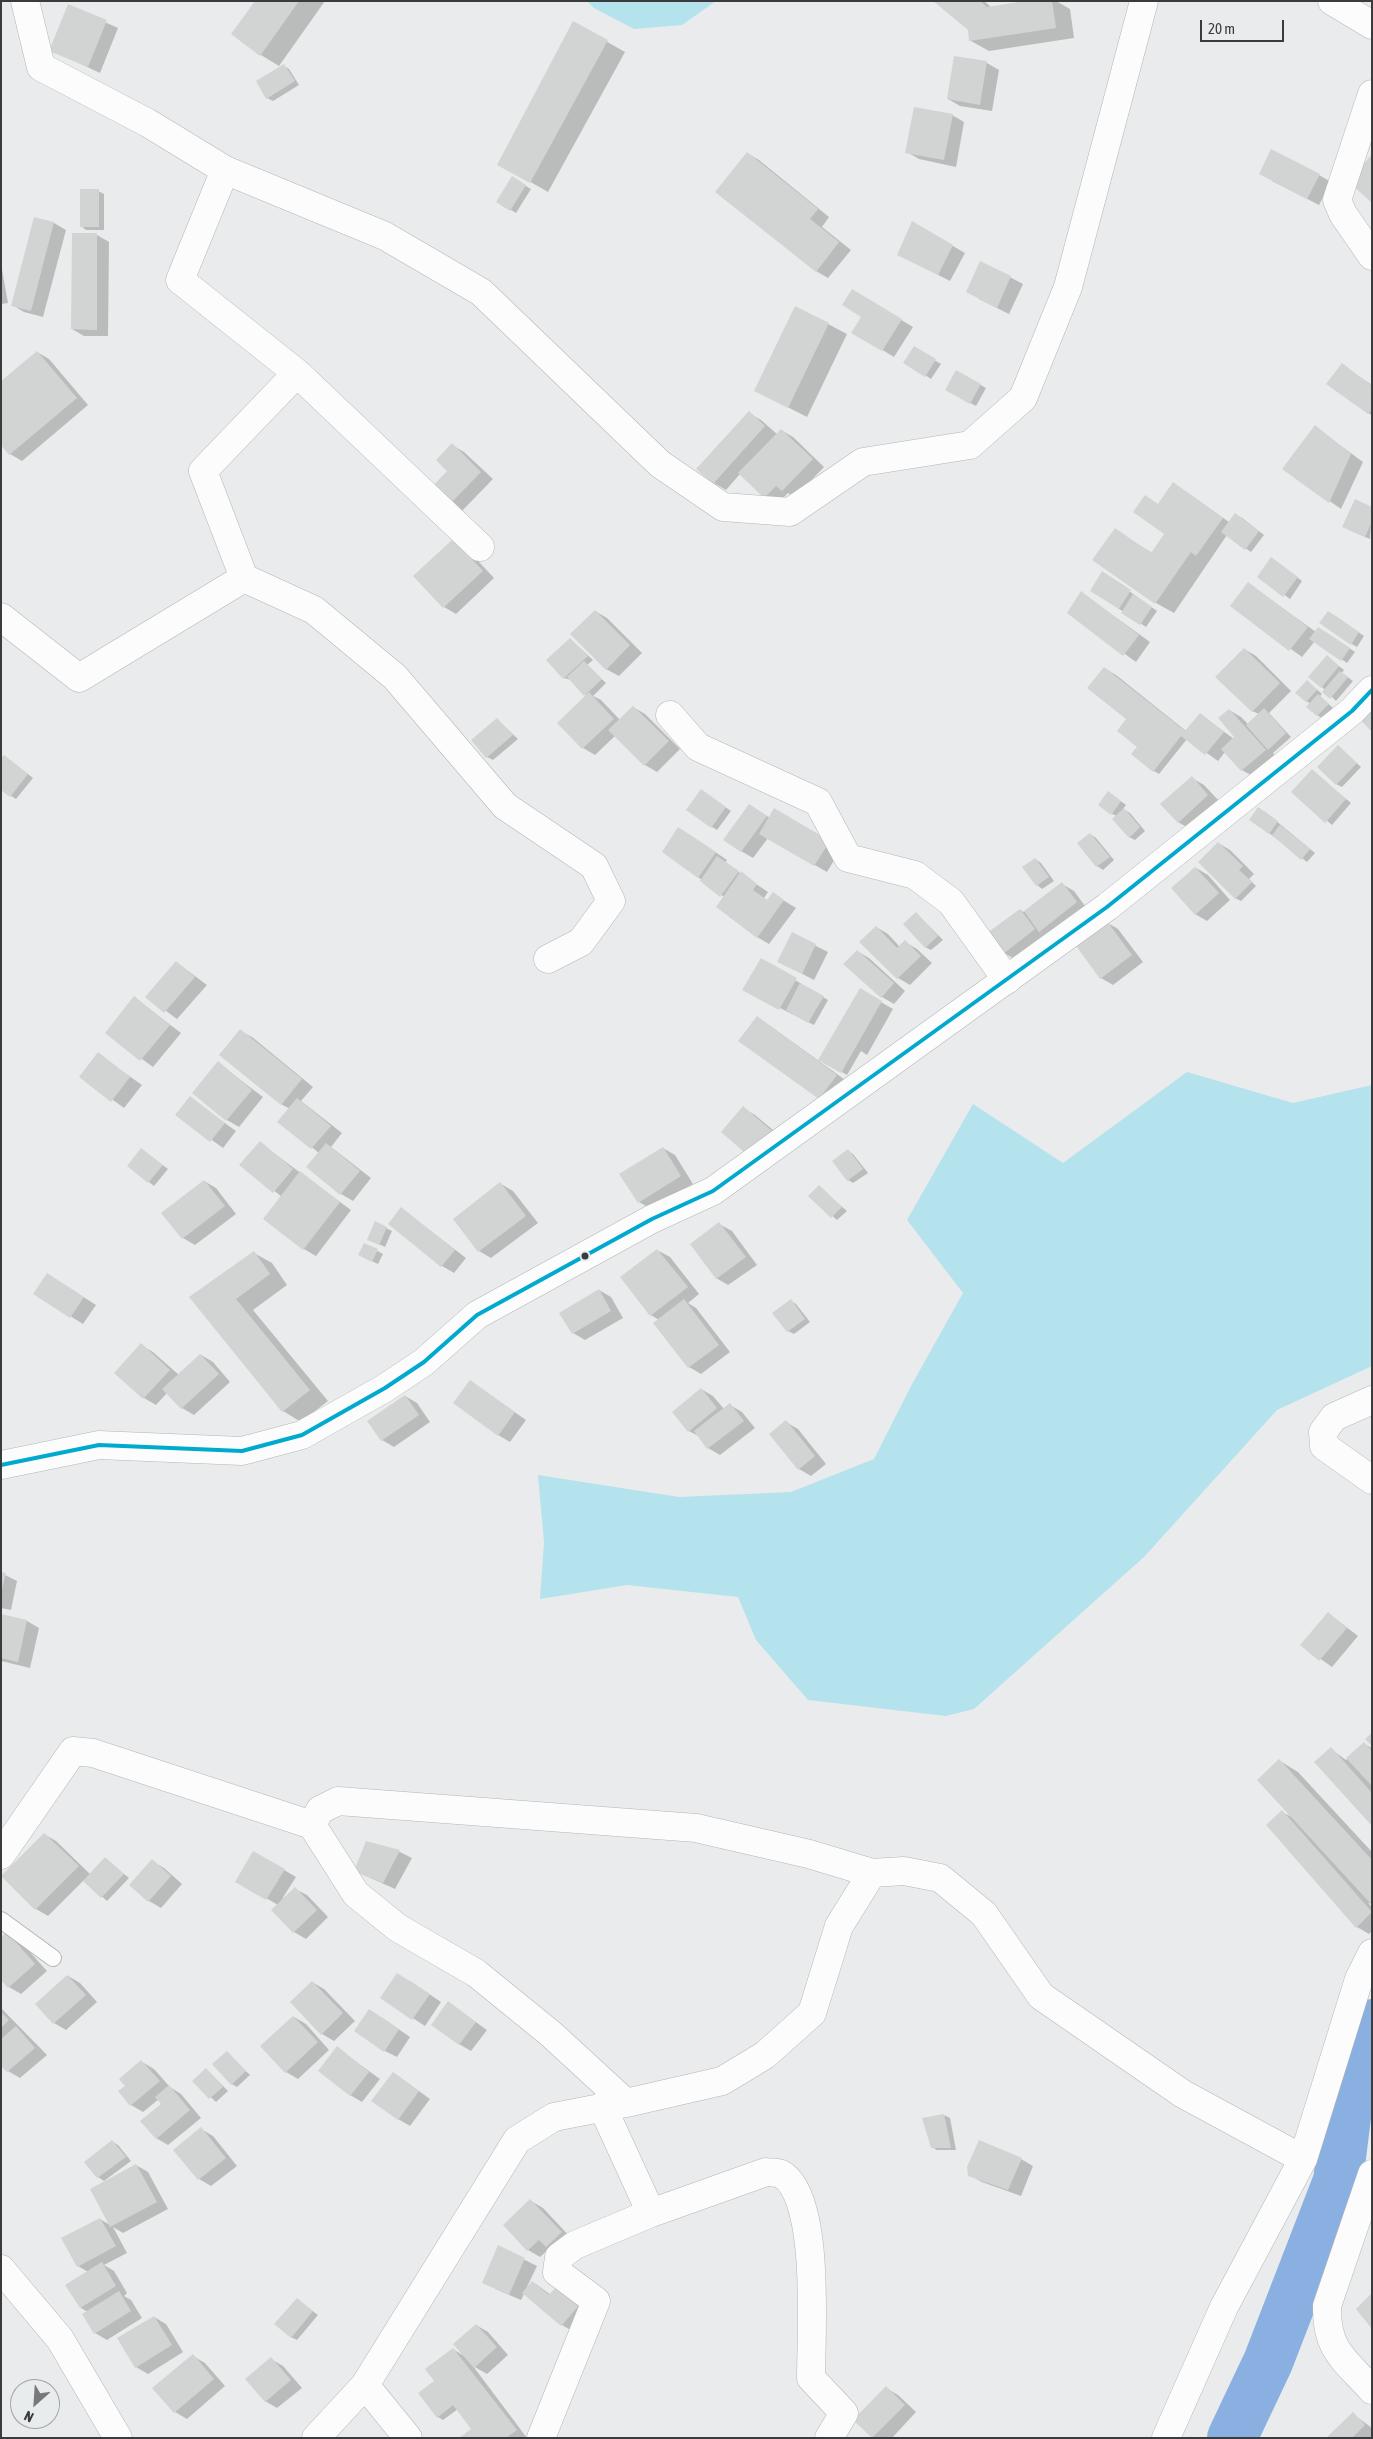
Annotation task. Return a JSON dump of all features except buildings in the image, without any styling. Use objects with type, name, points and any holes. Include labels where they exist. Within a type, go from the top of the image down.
[{"type":"street","points":[[25,1],[41,67],[148,123],[225,170],[385,236],[481,292],[660,464],[722,507],[790,512],[863,462],[970,444],[1023,398],[1068,287],[1144,1]]},
{"type":"street","points":[[1332,1],[1372,25]]},
{"type":"street","points":[[1372,94],[1337,200],[1343,214],[1372,256]]},
{"type":"street","points":[[225,170],[180,280],[297,373],[480,547]]},
{"type":"street","points":[[297,373],[203,472],[244,578],[314,610],[396,677],[505,806],[594,866],[611,901],[581,942],[548,959]]},
{"type":"street","points":[[1,617],[79,678],[244,578]]},
{"type":"street","points":[[1,1465],[99,1445],[242,1450],[302,1435],[385,1388],[424,1362],[477,1316],[584,1255],[652,1219],[713,1191],[1143,880],[1352,710],[1372,690]]},
{"type":"street","points":[[670,715],[698,748],[818,802],[848,858],[915,875],[952,902],[1007,980]]},
{"type":"street","points":[[1372,1400],[1334,1417],[1323,1432],[1324,1446],[1372,1480]]},
{"type":"street","points":[[1,1855],[73,1751],[93,1753],[312,1825],[356,1894],[398,1928],[476,1972],[551,2034],[614,2105],[651,2213]]},
{"type":"street","points":[[312,1825],[320,1810],[338,1801],[696,1828],[808,1854],[872,1873],[904,1871],[940,1878],[984,1914],[1041,1996],[1183,2094],[1303,2159]]},
{"type":"street","points":[[316,2438],[364,2385],[517,2140],[554,2117],[722,2081],[765,2055],[812,2013],[840,1926],[872,1873]]},
{"type":"street","points":[[1166,2438],[1224,2307],[1303,2159],[1359,1979],[1372,1953]]},
{"type":"street","points":[[541,2438],[596,2302],[557,2272],[559,2257],[574,2245],[651,2213],[766,2172],[781,2174],[792,2184],[807,2222],[812,2258],[811,2378],[844,2413],[829,2438]]},
{"type":"street","points":[[1372,2174],[1327,2306],[1326,2328],[1332,2345],[1372,2390]]},
{"type":"street","points":[[1,2269],[60,2339],[118,2438]]},
{"type":"street","points":[[364,2385],[408,2438]]},
{"type":"lane","points":[[1,1920],[53,1958]]},
{"type":"shaded area","points":[[587,1],[716,1],[682,25],[634,29],[594,8]]},
{"type":"shaded area","points":[[1187,1072],[1293,1103],[1372,1085],[1372,1366],[1277,1410],[1144,1557],[974,1709],[946,1716],[808,1700],[756,1640],[738,1597],[627,1585],[540,1599],[544,1542],[538,1475],[679,1497],[791,1492],[874,1459],[911,1386],[963,1293],[907,1220],[973,1104],[1063,1163]]},
{"type":"waterway","points":[[1232,2438],[1268,2362],[1338,2181],[1354,2053],[1372,2024]]},
{"type":"transit line","points":[[1,1465],[99,1445],[242,1451],[302,1435],[385,1388],[424,1362],[477,1315],[652,1219],[713,1191],[1107,907],[1352,711],[1372,690]]}]
